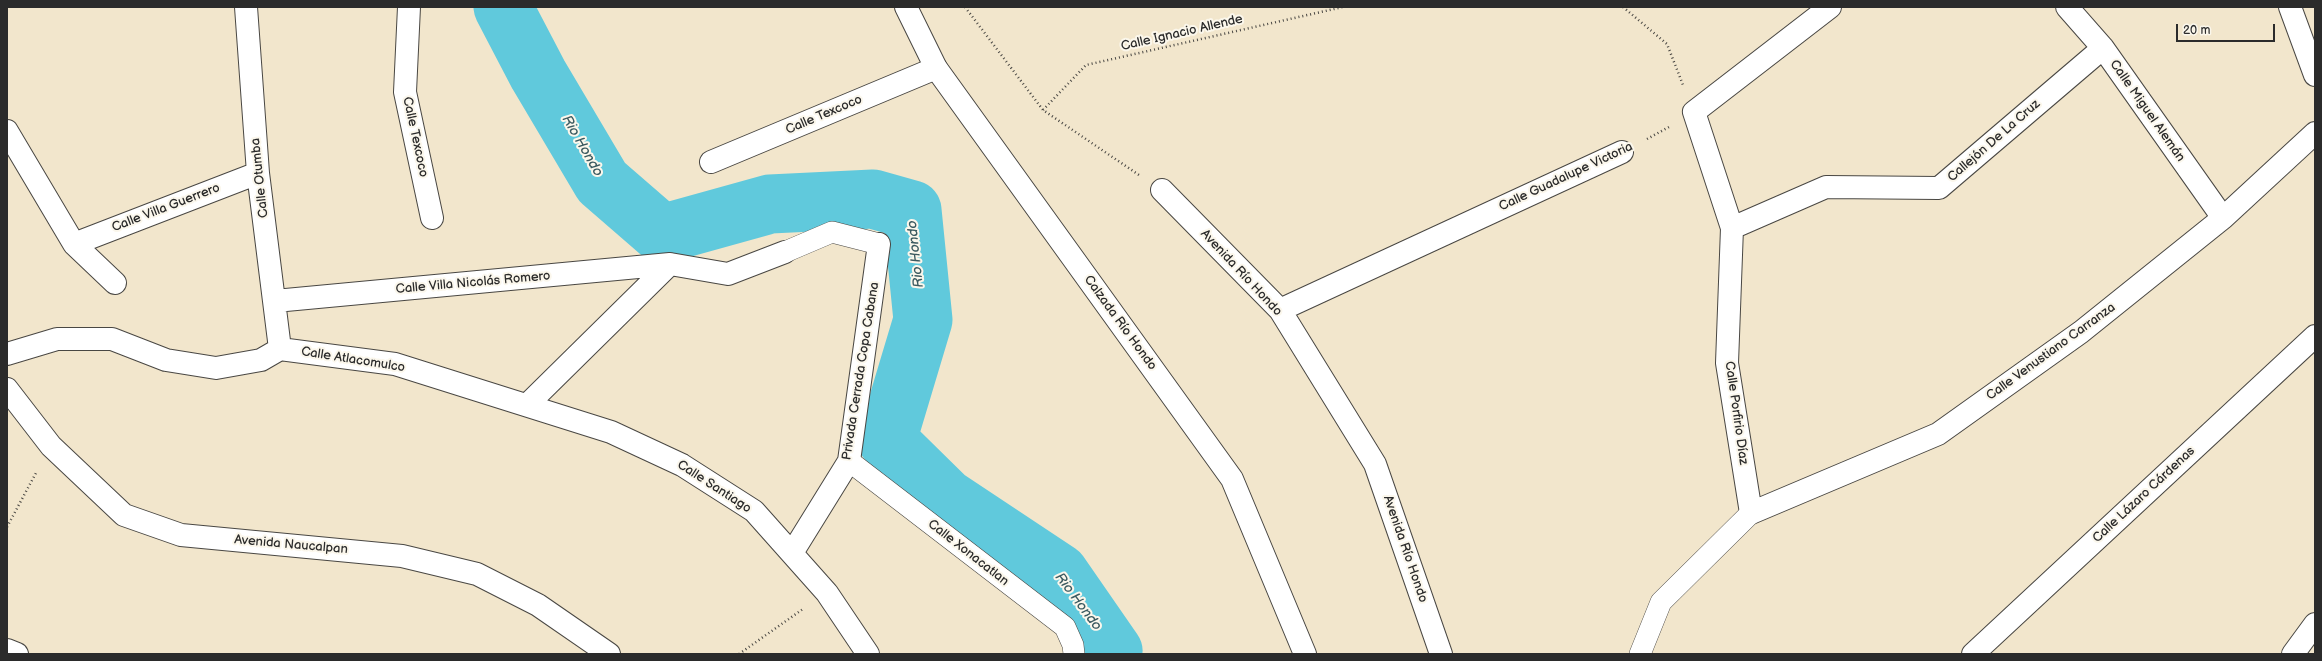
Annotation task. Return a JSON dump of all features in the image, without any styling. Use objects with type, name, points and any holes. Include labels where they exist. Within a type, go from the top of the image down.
[{"type":"street","name":"Calle Otumba","points":[[246,7],[258,173],[280,349]]},
{"type":"street","name":"Calle Texcoco","points":[[409,7],[405,92],[432,218]]},
{"type":"street","name":"Calzada Río Hondo","points":[[906,7],[936,68],[1232,478],[1305,654]]},
{"type":"street","points":[[1694,112],[1830,7]]},
{"type":"street","name":"Calle Miguel Alemán","points":[[2067,7],[2103,48],[2223,218]]},
{"type":"street","points":[[2290,7],[2315,75]]},
{"type":"street","name":"Callejón De La Cruz","points":[[1732,228],[1826,188],[1939,188],[2103,48]]},
{"type":"street","name":"Calle Texcoco","points":[[711,162],[936,68]]},
{"type":"street","name":"Calle Porfirio Díaz","points":[[1694,112],[1732,228],[1727,363],[1751,514]]},
{"type":"street","points":[[7,130],[74,244],[115,283]]},
{"type":"street","name":"Calle Venustiano Carranza","points":[[1751,514],[1938,434],[2082,332],[2223,218],[2315,133]]},
{"type":"street","name":"Calle Guadalupe Victoria","points":[[1280,310],[1622,152]]},
{"type":"street","name":"Calle Villa Guerrero","points":[[74,244],[258,173]]},
{"type":"street","name":"Avenida Río Hondo","points":[[1162,190],[1280,310],[1375,464],[1441,654]]},
{"type":"street","points":[[527,406],[670,264],[728,274],[832,232],[880,244]]},
{"type":"street","name":"Privada Cerrada Copa Cabana","points":[[792,553],[849,461],[880,244]]},
{"type":"street","name":"Calle Villa Nicolás Romero","points":[[275,301],[670,264]]},
{"type":"street","name":"Calle Lázaro Cárdenas","points":[[1973,654],[2315,336]]},
{"type":"street","points":[[7,354],[57,339],[112,339],[166,360],[216,368],[261,360],[280,349]]},
{"type":"street","name":"Calle Atlacomulco","points":[[280,349],[395,364],[527,406]]},
{"type":"street","name":"Avenida Naucalpan","points":[[7,389],[51,446],[124,515],[181,535],[402,556],[477,574],[538,604],[609,654]]},
{"type":"street","name":"Calle Santiago","points":[[527,406],[611,432],[682,464],[754,511],[827,593],[868,654]]},
{"type":"street","name":"Calle Xonacatlan","points":[[849,461],[1064,627],[1073,645],[1074,654]]},
{"type":"street","points":[[1640,654],[1661,602],[1751,514]]},
{"type":"street","points":[[2293,654],[2310,638]]},
{"type":"street","points":[[7,650],[17,654]]},
{"type":"path","points":[[965,7],[1043,110],[1162,190]]},
{"type":"path","name":"Calle Ignacio Allende","points":[[1043,110],[1086,65],[1342,7]]},
{"type":"path","points":[[1623,7],[1667,44],[1694,112]]},
{"type":"path","name":"Calle Guadalupe Victoria","points":[[1622,152],[1694,112]]},
{"type":"path","points":[[7,527],[51,446]]},
{"type":"path","points":[[739,654],[827,593]]},
{"type":"waterway","name":"Rio Hondo","points":[[503,7],[538,74],[602,182],[662,234],[770,204],[873,199],[912,210],[923,320],[887,440],[946,498],[1059,573],[1113,651],[1112,654]]}]
